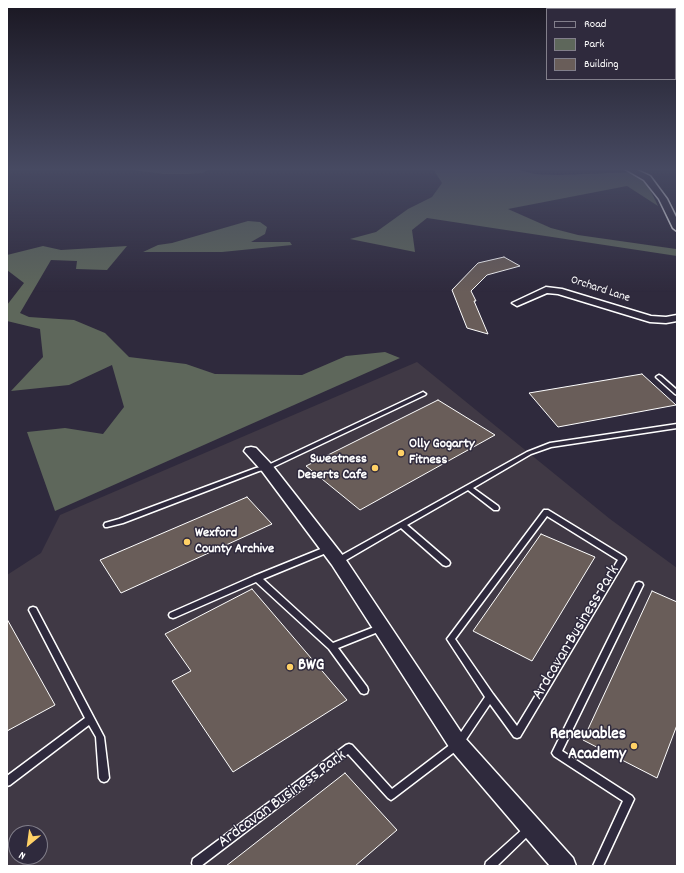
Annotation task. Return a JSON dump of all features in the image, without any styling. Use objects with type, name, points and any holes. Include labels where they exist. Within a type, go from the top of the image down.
[{"type":"street","points":[[668,210],[677,228]]},
{"type":"street","name":"Orchard Lane","points":[[517,303],[546,290],[553,290],[650,319],[666,320],[677,318]]},
{"type":"street","points":[[251,451],[267,468],[333,555],[458,744],[565,866]]},
{"type":"lane","points":[[659,377],[677,393]]},
{"type":"lane","points":[[106,525],[156,510],[258,469],[267,468],[423,394]]},
{"type":"lane","points":[[173,615],[257,578],[333,555],[402,525],[529,453],[550,445],[677,426]]},
{"type":"lane","points":[[469,488],[496,508]]},
{"type":"lane","name":"Ardcavan Business Park","points":[[546,512],[622,559],[517,734],[490,697],[451,639],[546,512]]},
{"type":"lane","points":[[402,525],[446,563]]},
{"type":"lane","points":[[257,578],[332,647],[364,690]]},
{"type":"lane","points":[[598,866],[629,799],[557,753],[639,585]]},
{"type":"lane","points":[[33,610],[100,737],[104,778]]},
{"type":"lane","points":[[332,647],[381,627]]},
{"type":"lane","name":"Ardcavan Business Park","points":[[197,863],[349,748],[391,795],[458,744],[490,697]]},
{"type":"lane","points":[[7,782],[90,719]]},
{"type":"lane","points":[[490,866],[531,828]]},
{"type":"shaded area","points":[[417,362],[610,519],[677,568],[677,866],[7,866],[7,575],[41,553],[60,515]]},
{"type":"green space","points":[[407,210],[510,210],[551,228],[578,235],[676,249],[677,256],[427,218],[412,230],[415,252],[350,239],[376,232]]},
{"type":"green space","points":[[248,221],[260,222],[267,227],[265,234],[251,242],[290,242],[292,245],[222,252],[143,252],[158,245],[172,243]]},
{"type":"green space","points":[[43,246],[61,250],[127,246],[107,270],[76,269],[77,261],[51,260],[20,313],[29,317],[74,320],[105,333],[129,357],[186,364],[215,374],[302,375],[346,356],[385,352],[400,358],[55,511],[27,432],[65,428],[103,434],[124,407],[112,365],[69,385],[11,391],[43,357],[40,329],[7,321],[7,305],[24,283],[7,270],[7,255]]},
{"type":"building","points":[[504,257],[520,266],[487,275],[471,291],[488,334],[467,328],[452,290],[478,263]]},
{"type":"building","points":[[642,374],[676,405],[558,427],[529,393]]},
{"type":"building","points":[[438,400],[495,435],[360,510],[306,466]]},
{"type":"building","name":"Wexford County Archive","points":[[247,497],[272,524],[121,593],[100,560]]},
{"type":"building","points":[[541,534],[595,557],[532,661],[473,631]]},
{"type":"building","points":[[252,589],[347,700],[233,772],[172,681],[191,671],[165,634]]},
{"type":"building","points":[[652,591],[677,602],[677,725],[657,778],[583,740]]},
{"type":"building","points":[[7,619],[55,705],[7,731]]},
{"type":"building","points":[[345,773],[397,830],[355,866],[226,866]]},
{"type":"place","name":"Olly Gogarty Fitness","points":[[401,453]]},
{"type":"place","name":"Sweetness Deserts Cafe","points":[[375,468]]},
{"type":"place","name":"Wexford County Archive","points":[[187,542]]},
{"type":"place","name":"BWG","points":[[290,667]]},
{"type":"place","name":"Renewables Academy","points":[[634,746]]}]
